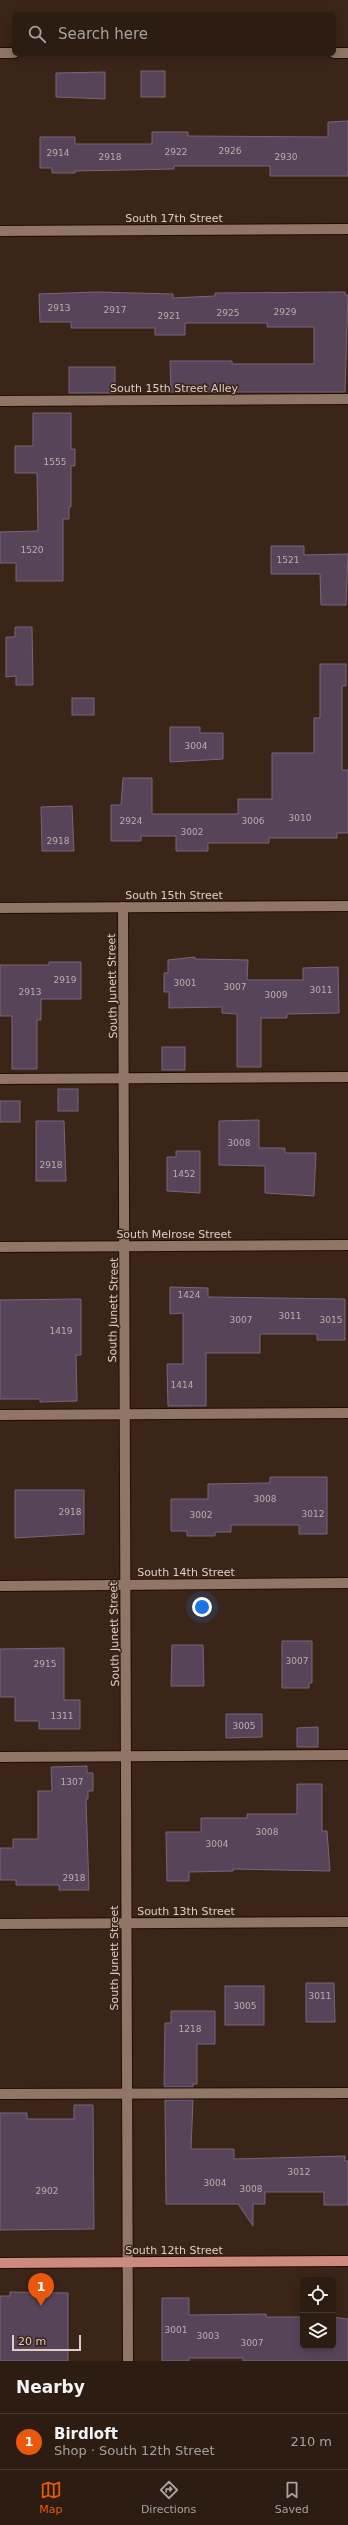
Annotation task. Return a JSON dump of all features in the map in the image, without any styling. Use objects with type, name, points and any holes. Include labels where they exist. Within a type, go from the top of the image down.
[{"type":"main road","name":"South 12th Street","points":[[0,2263],[348,2261]]},
{"type":"street","points":[[0,53],[12,53]]},
{"type":"street","points":[[336,53],[348,53]]},
{"type":"street","name":"South 17th Street","points":[[0,231],[348,229]]},
{"type":"street","name":"South 15th Street Alley","points":[[0,401],[348,399]]},
{"type":"street","name":"South 15th Street","points":[[0,908],[348,906]]},
{"type":"street","name":"South Junett Street","points":[[123,908],[126,1077],[124,1414],[127,1757],[126,2094],[128,2361]]},
{"type":"street","points":[[0,1079],[126,1077],[348,1077]]},
{"type":"street","name":"South Melrose Street","points":[[0,1247],[348,1245]]},
{"type":"street","points":[[0,1415],[348,1413]]},
{"type":"street","name":"South 14th Street","points":[[0,1586],[348,1584]]},
{"type":"street","points":[[0,1757],[348,1755]]},
{"type":"street","name":"South 13th Street","points":[[0,1924],[348,1922]]},
{"type":"street","points":[[0,2094],[348,2093]]},
{"type":"building","points":[[141,71],[165,71],[165,97],[141,97]]},
{"type":"building","points":[[105,72],[105,99],[56,97],[56,73]]},
{"type":"building","points":[[348,121],[348,176],[270,176],[270,166],[174,166],[174,169],[75,171],[75,173],[52,173],[52,168],[40,168],[40,137],[75,137],[75,144],[152,144],[152,132],[188,132],[188,136],[328,137],[328,122]]},
{"type":"building","points":[[97,292],[173,294],[173,298],[215,296],[215,293],[345,292],[345,295],[348,295],[345,392],[171,392],[170,361],[232,361],[232,364],[314,364],[314,327],[267,327],[267,323],[185,323],[185,335],[155,335],[155,328],[71,328],[71,322],[40,322],[39,294]]},
{"type":"building","points":[[69,367],[115,367],[115,393],[69,393]]},
{"type":"building","points":[[33,413],[71,413],[71,449],[75,449],[75,466],[71,466],[71,507],[69,507],[69,519],[63,519],[63,581],[16,581],[16,563],[0,563],[0,532],[38,531],[37,473],[15,473],[15,446],[33,446]]},
{"type":"building","points":[[271,546],[304,546],[304,555],[348,554],[346,605],[321,605],[320,574],[271,574]]},
{"type":"building","points":[[15,627],[32,627],[33,685],[16,685],[16,676],[6,677],[6,637],[15,637]]},
{"type":"building","points":[[320,664],[346,664],[346,686],[342,686],[342,770],[348,770],[348,833],[337,833],[337,838],[269,838],[269,843],[208,843],[208,851],[176,851],[176,836],[141,836],[141,841],[111,841],[111,805],[121,805],[123,778],[152,778],[152,814],[238,814],[238,799],[272,799],[272,753],[314,753],[314,718],[320,718]]},
{"type":"building","points":[[72,698],[94,698],[94,715],[72,715]]},
{"type":"building","points":[[170,727],[200,727],[200,733],[223,733],[223,759],[170,762]]},
{"type":"building","points":[[72,806],[74,851],[42,851],[41,807]]},
{"type":"building","points":[[195,957],[195,959],[248,960],[247,980],[303,980],[303,968],[338,967],[339,1013],[287,1014],[287,1018],[261,1018],[261,1067],[237,1067],[237,1014],[222,1013],[222,1007],[169,1008],[169,992],[164,992],[164,973],[168,973],[168,960]]},
{"type":"building","points":[[49,962],[81,962],[81,999],[41,999],[41,1020],[37,1020],[37,1069],[12,1069],[12,1016],[0,1016],[0,965],[49,965]]},
{"type":"building","points":[[162,1047],[185,1047],[185,1070],[162,1070]]},
{"type":"building","points":[[58,1089],[78,1089],[78,1111],[58,1111]]},
{"type":"building","points":[[0,1101],[20,1101],[20,1122],[0,1122]]},
{"type":"building","points":[[259,1120],[259,1148],[285,1148],[285,1153],[316,1153],[314,1196],[265,1193],[265,1166],[219,1165],[219,1121]]},
{"type":"building","points":[[36,1121],[64,1121],[66,1181],[36,1181]]},
{"type":"building","points":[[176,1151],[200,1151],[200,1193],[167,1191],[167,1157],[176,1157]]},
{"type":"building","points":[[170,1287],[208,1288],[208,1297],[345,1299],[345,1340],[317,1340],[317,1334],[260,1334],[260,1353],[206,1353],[206,1406],[168,1406],[167,1364],[183,1364],[183,1313],[170,1314]]},
{"type":"building","points":[[81,1299],[81,1355],[76,1355],[77,1401],[40,1402],[40,1399],[0,1399],[0,1300]]},
{"type":"building","points":[[270,1477],[327,1477],[327,1534],[299,1534],[299,1525],[231,1525],[231,1532],[215,1532],[215,1536],[187,1536],[187,1531],[171,1531],[171,1499],[208,1499],[208,1484],[270,1483]]},
{"type":"building","points":[[15,1490],[84,1490],[84,1534],[15,1538]]},
{"type":"building","points":[[282,1641],[312,1641],[312,1683],[309,1683],[309,1688],[282,1688]]},
{"type":"building","points":[[172,1645],[203,1645],[204,1686],[171,1686]]},
{"type":"building","points":[[64,1648],[64,1700],[80,1700],[80,1729],[39,1729],[39,1721],[15,1721],[15,1697],[0,1697],[0,1649]]},
{"type":"building","points":[[226,1714],[262,1714],[262,1737],[226,1738]]},
{"type":"building","points":[[318,1727],[318,1747],[297,1747],[297,1728]]},
{"type":"building","points":[[87,1766],[87,1773],[93,1773],[93,1791],[88,1791],[88,1799],[86,1799],[89,1890],[59,1890],[59,1885],[16,1885],[16,1880],[0,1880],[0,1848],[13,1848],[13,1839],[38,1839],[38,1791],[52,1791],[51,1767]]},
{"type":"building","points":[[297,1784],[322,1784],[322,1831],[327,1831],[330,1871],[233,1869],[233,1871],[189,1872],[189,1881],[167,1881],[166,1832],[201,1832],[201,1818],[247,1818],[247,1814],[297,1814]]},
{"type":"building","points":[[306,1983],[334,1983],[335,2022],[306,2022]]},
{"type":"building","points":[[225,1986],[264,1986],[264,2025],[225,2025]]},
{"type":"building","points":[[171,2011],[215,2011],[215,2044],[197,2044],[197,2084],[193,2084],[193,2087],[165,2087],[164,2085],[165,2023],[171,2023]]},
{"type":"building","points":[[165,2100],[193,2100],[191,2149],[234,2149],[234,2159],[345,2156],[345,2161],[348,2161],[348,2205],[324,2205],[324,2192],[265,2192],[265,2204],[253,2204],[253,2226],[238,2204],[166,2204]]},
{"type":"building","points":[[74,2105],[93,2105],[94,2229],[0,2230],[0,2113],[27,2113],[27,2119],[74,2119]]},
{"type":"building","points":[[10,2292],[68,2293],[68,2361],[0,2361],[0,2296],[10,2296]]},
{"type":"building","points":[[162,2298],[189,2298],[189,2315],[266,2314],[266,2317],[300,2317],[300,2349],[336,2349],[336,2317],[348,2319],[348,2361],[243,2361],[243,2358],[189,2358],[189,2361],[162,2361]]},
{"type":"place","name":"Birdloft","points":[[41,2306]]}]
